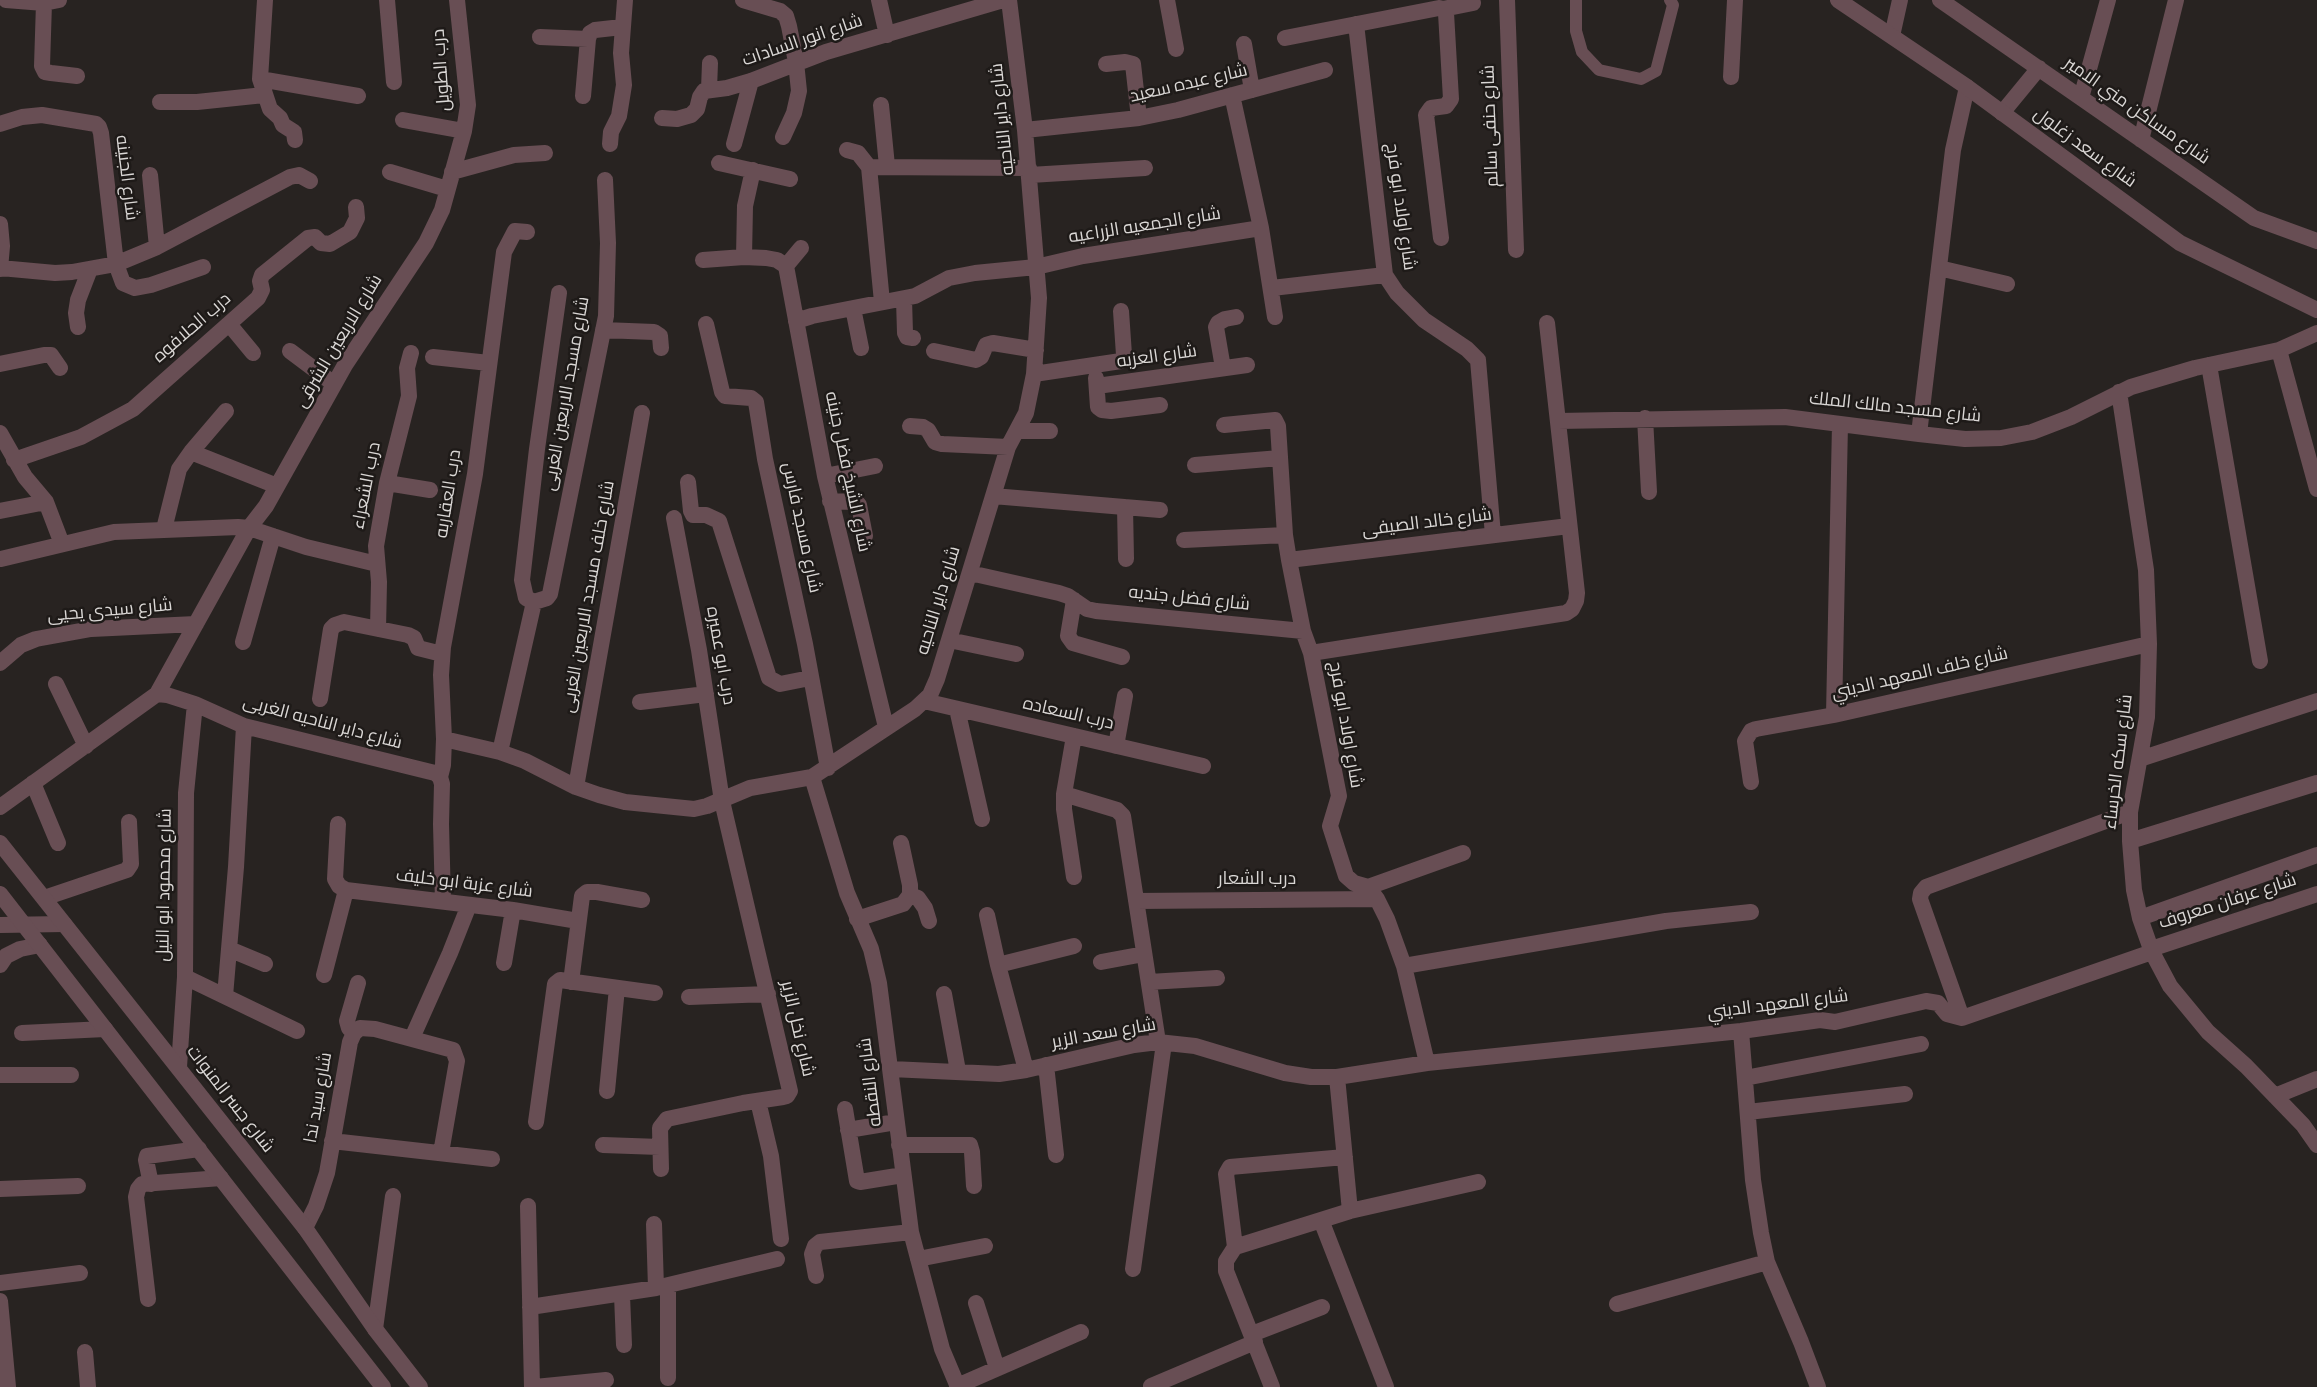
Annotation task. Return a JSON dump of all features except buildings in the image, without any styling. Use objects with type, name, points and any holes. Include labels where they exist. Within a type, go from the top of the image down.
[{"type":"street","points":[[6,0],[52,1],[42,66],[45,72],[51,74],[77,76]]},
{"type":"street","points":[[265,0],[260,79],[270,109],[280,118],[284,126],[294,132],[295,140]]},
{"type":"street","points":[[387,0],[394,82]]},
{"type":"street","name":"درب الطويل","points":[[452,172],[464,130],[468,105],[457,0]]},
{"type":"street","points":[[610,144],[612,127],[619,116],[624,85],[621,53],[625,0]]},
{"type":"street","points":[[743,0],[767,6],[786,16],[796,62],[799,91],[794,113],[783,137]]},
{"type":"street","points":[[879,0],[887,35]]},
{"type":"street","name":"شارع انور السادات","points":[[709,90],[727,88],[751,81],[796,62],[1004,0]]},
{"type":"street","name":"شارع داير الناحيه","points":[[444,739],[500,752],[525,761],[576,788],[625,802],[693,809],[722,801],[750,788],[812,777],[924,701],[937,679],[1008,447],[1026,413],[1034,374],[1040,298],[1025,130],[1009,0]]},
{"type":"street","points":[[1167,0],[1176,49]]},
{"type":"street","name":"شارع حنفى سالم","points":[[1507,0],[1516,250]]},
{"type":"street","points":[[1731,77],[1735,0]]},
{"type":"street","name":"شارع سعد زغلول","points":[[1838,0],[1967,87],[2180,243],[2317,310]]},
{"type":"street","points":[[1892,36],[1900,0]]},
{"type":"street","name":"شارع مساكن مني الامير","points":[[1940,0],[2254,218],[2317,241]]},
{"type":"street","points":[[2081,98],[2108,0]]},
{"type":"street","points":[[2141,140],[2176,0]]},
{"type":"street","points":[[1285,38],[1473,3]]},
{"type":"street","points":[[1441,238],[1426,115],[1431,108],[1446,106],[1451,99],[1446,13],[1443,9]]},
{"type":"street","name":"شارع اولاد ابو فرج","points":[[1356,24],[1385,275],[1397,293],[1424,320],[1467,349],[1478,360],[1493,535]]},
{"type":"street","points":[[583,96],[590,33],[595,30],[622,27]]},
{"type":"street","points":[[540,37],[588,39]]},
{"type":"street","points":[[1244,44],[1252,90]]},
{"type":"street","points":[[1107,64],[1125,62],[1133,64],[1139,118]]},
{"type":"street","points":[[662,118],[677,119],[691,115],[697,109],[700,97],[704,91],[709,90],[710,63]]},
{"type":"street","points":[[2002,113],[2039,68]]},
{"type":"street","name":"شارع عبده سعيد","points":[[1025,130],[1139,118],[1178,110],[1325,70]]},
{"type":"street","points":[[260,79],[358,96]]},
{"type":"street","points":[[734,144],[751,81]]},
{"type":"street","points":[[1919,434],[1953,150],[1967,87]]},
{"type":"street","points":[[160,102],[197,102],[264,95]]},
{"type":"street","points":[[1232,95],[1261,228],[1275,317]]},
{"type":"street","points":[[881,105],[887,166]]},
{"type":"street","name":"شارع الجنينه","points":[[0,124],[22,117],[42,115],[96,124],[99,127],[116,264],[123,283],[135,288],[151,285],[203,267]]},
{"type":"street","points":[[403,120],[464,130]]},
{"type":"street","points":[[847,150],[858,153],[869,167],[882,302]]},
{"type":"street","points":[[452,172],[514,155],[545,153]]},
{"type":"street","points":[[719,163],[790,179]]},
{"type":"street","points":[[869,167],[1029,172],[1145,168]]},
{"type":"street","points":[[744,257],[745,206],[753,170]]},
{"type":"street","points":[[390,172],[447,189]]},
{"type":"street","name":"شارع الاربعين الشرقى","points":[[157,694],[249,528],[266,506],[334,384],[426,243],[442,210],[452,172]]},
{"type":"street","points":[[150,174],[158,247]]},
{"type":"street","points":[[0,225],[2,246],[0,269],[55,273],[90,269],[116,264],[158,247],[290,177],[299,175],[310,181]]},
{"type":"street","name":"شارع مسجد الاربعين الغربى","points":[[559,293],[537,449],[522,580],[526,598],[534,602],[547,598],[550,594],[603,330],[608,243],[604,180]]},
{"type":"street","name":"درب الحلافوه","points":[[14,460],[81,437],[133,409],[258,298],[262,290],[260,281],[262,274],[308,238],[315,237],[321,243],[330,244],[350,232],[357,218],[356,207]]},
{"type":"street","name":"شارع الجمعيه الزراعيه","points":[[796,321],[904,299],[925,292],[949,278],[1036,267],[1083,256],[1261,228]]},
{"type":"street","name":"درب العقاربه","points":[[440,777],[444,739],[442,654],[475,474],[504,252],[515,231],[526,232]]},
{"type":"street","points":[[703,260],[766,258],[777,260],[786,266],[801,248]]},
{"type":"street","name":"شارع الشيخ فضل جنينه","points":[[786,266],[830,501],[886,727]]},
{"type":"street","points":[[1939,268],[2007,284]]},
{"type":"street","points":[[78,327],[76,313],[78,300],[90,269]]},
{"type":"street","points":[[1272,288],[1385,275]]},
{"type":"street","points":[[904,299],[905,333],[908,337],[913,338]]},
{"type":"street","points":[[853,308],[861,348]]},
{"type":"street","points":[[1034,374],[1121,361],[1124,355],[1121,311]]},
{"type":"street","name":"شارع العزبه","points":[[1223,368],[1216,327],[1225,319],[1236,317]]},
{"type":"street","points":[[1311,653],[1566,613],[1576,601],[1577,592],[1547,323]]},
{"type":"street","points":[[229,324],[253,353]]},
{"type":"street","name":"شارع مسجد فارس","points":[[706,324],[722,392],[725,396],[751,398],[756,402],[765,459],[828,768]]},
{"type":"street","points":[[603,330],[654,332],[660,336],[661,348]]},
{"type":"street","name":"شارع مسجد مالك الملك","points":[[1558,421],[1785,417],[1965,439],[2001,438],[2032,432],[2071,417],[2119,392],[2209,365],[2279,350],[2317,333]]},
{"type":"street","points":[[934,351],[976,360],[981,357],[986,345],[993,343],[1036,350]]},
{"type":"street","points":[[2279,350],[2317,489]]},
{"type":"street","points":[[290,351],[334,384]]},
{"type":"street","name":"درب الشعراء","points":[[378,629],[379,582],[376,546],[387,483],[409,396],[407,368],[411,353]]},
{"type":"street","points":[[0,364],[44,355],[51,356],[60,368]]},
{"type":"street","points":[[433,357],[489,363]]},
{"type":"street","points":[[1095,365],[1098,407],[1102,410],[1160,405]]},
{"type":"street","name":"شارع العزبه","points":[[1096,386],[1246,365]]},
{"type":"street","points":[[2209,365],[2260,660]]},
{"type":"street","name":"شارع سكه الخرساء","points":[[2119,392],[2146,570],[2149,644],[2147,717],[2130,812],[2134,890],[2140,918],[2152,950],[2170,986],[2208,1032],[2303,1125],[2317,1145]]},
{"type":"street","points":[[164,530],[179,469],[226,411]]},
{"type":"street","name":"شارع خلف مسجد الاربعين الغربى","points":[[576,788],[642,413]]},
{"type":"street","points":[[1645,418],[1650,492]]},
{"type":"street","name":"شارع اولاد ابو فرج","points":[[1224,425],[1275,420],[1278,426],[1285,535],[1289,560],[1303,631],[1311,653],[1339,795],[1330,826],[1346,876],[1373,893]]},
{"type":"street","points":[[1834,715],[1840,424]]},
{"type":"street","points":[[910,426],[923,427],[928,430],[935,442],[942,444],[1008,447]]},
{"type":"street","points":[[1017,431],[1050,431]]},
{"type":"street","points":[[0,434],[14,460],[46,502],[62,544]]},
{"type":"street","points":[[191,453],[277,486]]},
{"type":"street","points":[[1195,465],[1280,458]]},
{"type":"street","points":[[825,476],[875,466]]},
{"type":"street","points":[[688,482],[693,515],[706,515],[719,521],[769,678],[780,684],[810,678]]},
{"type":"street","points":[[387,483],[430,490]]},
{"type":"street","points":[[993,496],[1160,510]]},
{"type":"street","points":[[830,501],[856,502],[859,505],[865,536]]},
{"type":"street","points":[[0,511],[46,502]]},
{"type":"street","points":[[1125,507],[1126,559]]},
{"type":"street","name":"درب ابو عميره","points":[[674,518],[699,650],[722,801]]},
{"type":"street","name":"شارع خالد الصيفى","points":[[1289,560],[1569,526]]},
{"type":"street","points":[[1,559],[114,532],[249,528],[344,557],[377,564]]},
{"type":"street","points":[[1184,540],[1285,535]]},
{"type":"street","points":[[243,642],[273,536]]},
{"type":"street","name":"شارع فضل جنديه","points":[[969,573],[1059,593],[1087,609],[1096,611],[1303,631]]},
{"type":"street","points":[[1074,600],[1068,636],[1073,644],[1122,657]]},
{"type":"street","points":[[500,752],[534,602]]},
{"type":"street","points":[[320,699],[331,629],[335,625],[344,622],[408,635],[414,638],[418,648],[442,654]]},
{"type":"street","name":"شارع سيدى يحيى","points":[[0,663],[21,645],[36,639],[91,629],[196,624]]},
{"type":"street","points":[[949,640],[1016,654]]},
{"type":"street","name":"شارع خلف المعهد الديني","points":[[1751,782],[1745,746],[1751,731],[1761,727],[1834,715],[2149,644]]},
{"type":"street","points":[[56,684],[86,746]]},
{"type":"street","points":[[0,807],[157,694]]},
{"type":"street","name":"شارع داير الناحيه الغربى","points":[[157,694],[195,704],[244,726],[435,773],[440,777]]},
{"type":"street","points":[[640,702],[706,694]]},
{"type":"street","points":[[1116,746],[1125,696]]},
{"type":"street","name":"درب السعاده","points":[[924,701],[1203,766]]},
{"type":"street","points":[[2140,759],[2317,701]]},
{"type":"street","name":"شارع محمود ابو النيل","points":[[179,1067],[185,976],[186,793],[195,704]]},
{"type":"street","points":[[957,709],[982,819]]},
{"type":"street","points":[[225,996],[244,726]]},
{"type":"street","points":[[1074,736],[1064,794],[1074,877]]},
{"type":"street","points":[[440,777],[443,901]]},
{"type":"street","name":"شارع النقطه","points":[[812,777],[857,919],[872,949],[891,1069],[911,1232],[940,1340],[957,1387]]},
{"type":"street","points":[[33,783],[58,843]]},
{"type":"street","points":[[2130,842],[2317,783]]},
{"type":"street","points":[[1064,794],[1117,810],[1123,816],[1144,954],[1161,1042],[1133,1269]]},
{"type":"street","name":"شارع نخل الزير","points":[[661,1169],[660,1128],[668,1119],[787,1096],[790,1091],[722,801]]},
{"type":"street","points":[[2130,812],[1926,887],[1920,899],[1962,1018],[2152,950]]},
{"type":"street","points":[[44,898],[127,870],[131,864],[132,855],[129,822]]},
{"type":"street","points":[[324,975],[346,890],[339,886],[335,879],[338,824]]},
{"type":"street","name":"شارع جسر المنوات","points":[[0,843],[305,1228],[375,1329],[420,1387]]},
{"type":"street","points":[[857,919],[903,904],[910,895],[901,843]]},
{"type":"street","name":"درب الشعار","points":[[1136,901],[1373,893],[1463,853]]},
{"type":"street","points":[[2140,918],[2317,855]]},
{"type":"street","name":"شارع عزبة ابو خليف","points":[[346,890],[513,910],[578,921]]},
{"type":"street","points":[[571,982],[582,896],[587,892],[642,900]]},
{"type":"street","points":[[1373,893],[1404,966],[1427,1063]]},
{"type":"street","points":[[0,894],[383,1387]]},
{"type":"street","name":"شارع عرفان معروف","points":[[2152,950],[2317,894]]},
{"type":"street","points":[[910,895],[918,898],[925,908],[929,921]]},
{"type":"street","points":[[412,1038],[469,905]]},
{"type":"street","points":[[504,963],[513,910]]},
{"type":"street","points":[[1404,966],[1666,921],[1751,912]]},
{"type":"street","points":[[987,915],[1026,1070]]},
{"type":"street","points":[[0,925],[64,924]]},
{"type":"street","points":[[0,964],[6,956],[20,949],[40,945]]},
{"type":"street","points":[[998,965],[1074,946]]},
{"type":"street","points":[[229,948],[265,964]]},
{"type":"street","points":[[1101,962],[1144,954]]},
{"type":"street","points":[[185,976],[297,1031]]},
{"type":"street","points":[[1149,982],[1217,978]]},
{"type":"street","points":[[536,1122],[555,984],[560,980],[655,993]]},
{"type":"street","points":[[354,1033],[347,1021],[357,982]]},
{"type":"street","points":[[607,1090],[617,988]]},
{"type":"street","points":[[689,997],[768,994]]},
{"type":"street","points":[[944,994],[958,1071]]},
{"type":"street","name":"شارع المعهد الديني","points":[[1427,1063],[1741,1031],[1820,1020],[1835,1022],[1926,1001],[1938,1003],[1947,1014],[1962,1018]]},
{"type":"street","name":"شارع سيد ندا","points":[[305,1228],[321,1192],[350,1042],[354,1033],[360,1028],[445,1046],[453,1050],[457,1056],[441,1153]]},
{"type":"street","points":[[22,1033],[105,1029]]},
{"type":"street","points":[[1741,1031],[1753,1180],[1767,1262],[1818,1387]]},
{"type":"street","name":"شارع سعد الزير","points":[[891,1069],[999,1074],[1134,1045],[1161,1042],[1195,1046],[1285,1073],[1311,1077],[1337,1077],[1427,1063]]},
{"type":"street","points":[[1745,1078],[1921,1044]]},
{"type":"street","points":[[1046,1065],[1056,1155]]},
{"type":"street","points":[[0,1075],[71,1075]]},
{"type":"street","points":[[1337,1077],[1350,1211]]},
{"type":"street","points":[[2275,1096],[2317,1079]]},
{"type":"street","points":[[1748,1112],[1905,1094]]},
{"type":"street","points":[[758,1101],[771,1156],[781,1239]]},
{"type":"street","points":[[845,1109],[857,1181],[903,1175]]},
{"type":"street","points":[[848,1130],[896,1122]]},
{"type":"street","points":[[332,1142],[492,1158]]},
{"type":"street","points":[[603,1145],[660,1147]]},
{"type":"street","points":[[899,1145],[969,1145],[972,1152],[974,1186]]},
{"type":"street","points":[[151,1184],[147,1156],[199,1149]]},
{"type":"street","points":[[1235,1247],[1226,1174],[1230,1167],[1345,1157]]},
{"type":"street","points":[[148,1299],[136,1197],[142,1185],[221,1178]]},
{"type":"street","points":[[1272,1387],[1226,1271],[1230,1254],[1235,1247],[1350,1211],[1478,1182]]},
{"type":"street","points":[[0,1189],[78,1186]]},
{"type":"street","points":[[375,1329],[393,1196]]},
{"type":"street","points":[[528,1206],[534,1387],[606,1380]]},
{"type":"street","points":[[1321,1220],[1386,1387]]},
{"type":"street","points":[[654,1224],[662,1287],[668,1378]]},
{"type":"street","points":[[816,1276],[812,1254],[815,1246],[820,1242],[911,1232]]},
{"type":"street","points":[[918,1259],[985,1246]]},
{"type":"street","points":[[530,1307],[662,1287],[777,1258]]},
{"type":"street","points":[[1617,1304],[1767,1262]]},
{"type":"street","points":[[0,1283],[80,1273]]},
{"type":"street","points":[[622,1294],[624,1345]]},
{"type":"street","points":[[0,1301],[8,1387]]},
{"type":"street","points":[[976,1302],[997,1368]]},
{"type":"street","points":[[1151,1386],[1322,1307]]},
{"type":"street","points":[[957,1387],[1081,1332]]},
{"type":"street","points":[[85,1352],[88,1387]]},
{"type":"lane","points":[[1576,0],[1576,31],[1582,52],[1599,70],[1641,79],[1656,71],[1673,5],[1670,0]]}]
